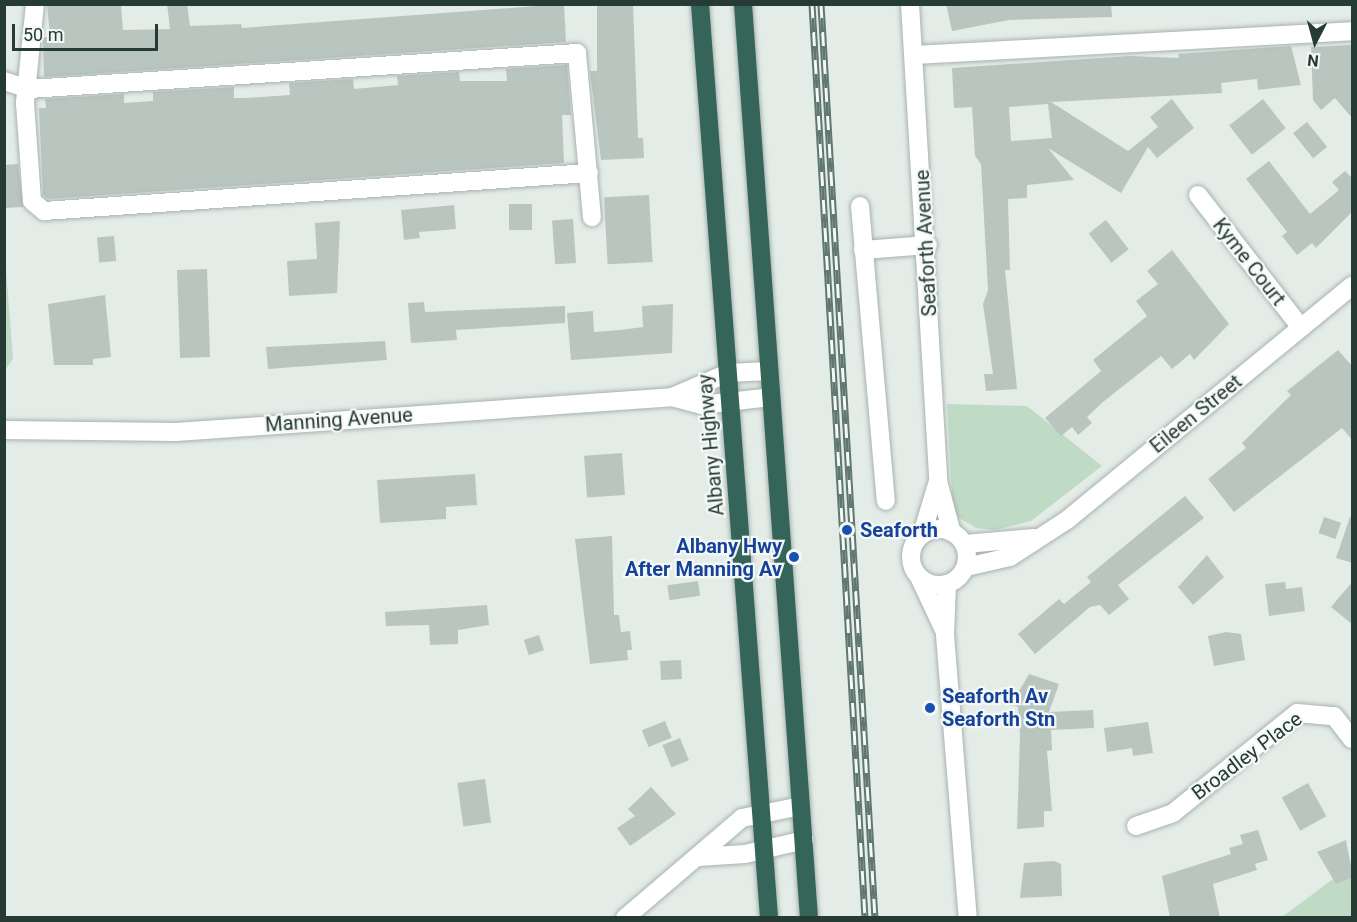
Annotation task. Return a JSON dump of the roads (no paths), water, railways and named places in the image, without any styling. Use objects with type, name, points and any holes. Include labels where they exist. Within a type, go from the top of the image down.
[{"type":"highway","name":"Albany Highway","points":[[700,4],[763,811],[769,918]]},
{"type":"highway","points":[[743,4],[809,918]]},
{"type":"street","points":[[35,4],[29,89],[32,201],[44,211],[589,173]]},
{"type":"street","name":"Seaforth Avenue","points":[[910,4],[928,245],[938,482],[951,531]]},
{"type":"street","points":[[914,55],[1353,31]]},
{"type":"street","points":[[4,81],[29,89],[577,53],[592,217]]},
{"type":"street","name":"Kyme Court","points":[[1197,195],[1301,328]]},
{"type":"street","points":[[860,206],[886,501]]},
{"type":"street","points":[[863,250],[928,245]]},
{"type":"street","name":"Eileen Street","points":[[966,567],[1010,557],[1067,520],[1352,286]]},
{"type":"street","name":"Manning Avenue","points":[[672,398],[728,373],[769,371]]},
{"type":"street","name":"Manning Avenue","points":[[4,430],[176,432],[672,398],[701,405],[771,396]]},
{"type":"street","name":"Seaforth Avenue","points":[[922,534],[938,482]]},
{"type":"street","points":[[945,635],[911,555],[922,534],[951,531],[965,544],[966,567],[947,584],[945,635],[968,918]]},
{"type":"street","name":"Eileen Street","points":[[965,544],[1036,538]]},
{"type":"street","points":[[920,579],[947,584]]},
{"type":"street","name":"Broadley Place","points":[[1136,826],[1173,813],[1297,713],[1334,716],[1353,739]]},
{"type":"street","points":[[625,918],[742,818],[763,811],[801,806]]},
{"type":"street","points":[[698,857],[804,840]]},
{"type":"railway","points":[[812,4],[865,918]]},
{"type":"railway","points":[[821,4],[875,918]]},
{"type":"place","name":"Seaforth","points":[[847,530]]},
{"type":"place","name":"Albany Hwy After Manning Av","points":[[794,557]]},
{"type":"place","name":"Seaforth Av Seaforth Stn","points":[[930,708]]}]
